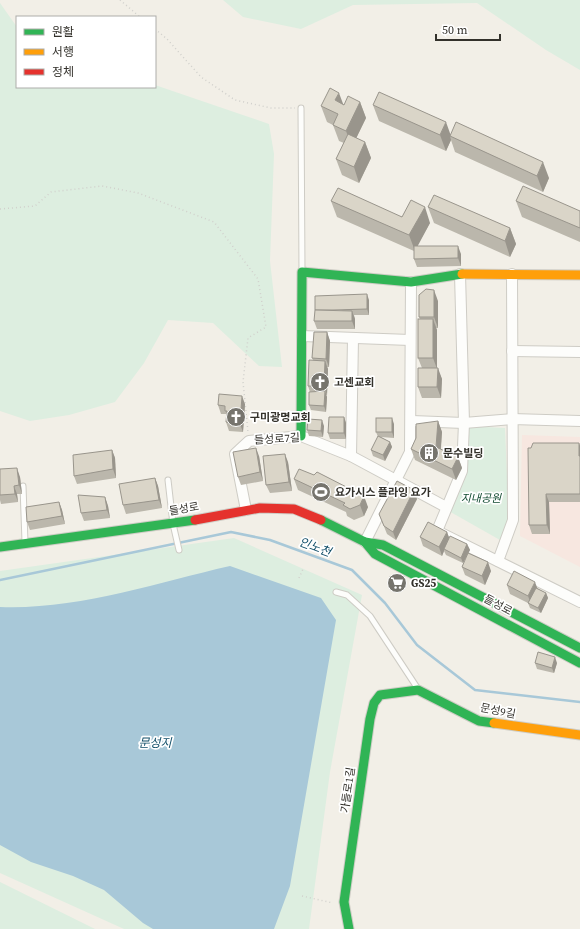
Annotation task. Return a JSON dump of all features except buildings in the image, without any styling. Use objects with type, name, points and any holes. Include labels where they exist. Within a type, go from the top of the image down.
[{"type":"street","points":[[301,436],[302,272],[411,282],[460,274],[580,275]]},
{"type":"street","points":[[460,274],[464,423],[462,471],[437,531],[580,602]]},
{"type":"street","points":[[498,561],[513,520],[512,274]]},
{"type":"street","points":[[365,542],[394,481],[410,452],[412,421],[410,340],[411,282]]},
{"type":"street","points":[[302,336],[410,340]]},
{"type":"street","points":[[351,456],[353,338]]},
{"type":"street","points":[[512,351],[580,352]]},
{"type":"street","points":[[412,421],[464,423],[512,419],[580,421]]},
{"type":"street","name":"들성로7길","points":[[246,510],[235,454],[248,441],[301,436],[351,456],[394,481],[446,507]]},
{"type":"street","name":"들성로","points":[[0,547],[174,524],[246,510],[294,509],[329,523],[365,542],[383,545],[580,648]]},
{"type":"street","name":"들성로","points":[[365,542],[375,554],[580,663]]},
{"type":"street","name":"문성9길","points":[[418,690],[479,721],[580,735]]},
{"type":"street","name":"가들로1길","points":[[349,929],[344,905],[370,719],[374,703],[380,695],[418,690]]},
{"type":"lane","points":[[301,108],[302,272]]},
{"type":"lane","points":[[168,480],[179,550]]},
{"type":"lane","points":[[23,486],[25,543]]},
{"type":"lane","points":[[336,592],[347,595],[370,616],[418,690]]},
{"type":"path","points":[[120,0],[139,16]]},
{"type":"path","points":[[156,30],[167,39],[201,77],[235,100],[271,108],[301,108]]},
{"type":"path","points":[[0,209],[35,206],[51,192],[102,186],[138,193],[214,222],[258,279],[266,327],[248,338],[243,382],[248,441]]},
{"type":"path","points":[[299,578],[303,569]]},
{"type":"path","points":[[302,896],[344,905]]},
{"type":"shaded area","points":[[522,435],[580,437],[580,567],[520,536]]},
{"type":"green space","points":[[223,0],[580,0],[580,70],[546,50],[477,3],[353,5],[301,29],[243,17]]},
{"type":"green space","points":[[0,3],[16,26],[16,88],[156,88],[156,85],[269,124],[274,154],[270,261],[282,367],[259,366],[213,323],[168,320],[144,363],[115,402],[69,415],[30,421],[0,411]]},
{"type":"green space","name":"지내공원","points":[[465,426],[505,428],[509,524],[500,540],[447,510]]},
{"type":"green space","name":"문성지","points":[[234,538],[362,595],[330,772],[309,929],[124,929],[0,873],[0,571]]},
{"type":"green space","points":[[0,882],[95,929],[0,929]]},
{"type":"water","name":"문성지","points":[[230,566],[321,598],[336,620],[290,886],[274,929],[153,929],[143,923],[104,890],[73,876],[31,862],[0,845],[0,607],[29,607],[87,600]]},
{"type":"waterway","name":"인노천","points":[[0,580],[231,532],[270,540],[352,570],[385,603],[417,645],[475,690],[580,702]]},
{"type":"traffic: fast","points":[[301,436],[302,272],[411,282],[462,274]]},
{"type":"traffic: fast","points":[[0,547],[195,520]]},
{"type":"traffic: fast","points":[[321,520],[365,542],[383,545],[580,648]]},
{"type":"traffic: fast","points":[[365,542],[375,554],[580,663]]},
{"type":"traffic: fast","points":[[349,929],[344,902],[370,719],[374,703],[380,695],[418,690],[479,721],[494,723]]},
{"type":"traffic: slow","points":[[462,274],[580,275]]},
{"type":"traffic: slow","points":[[494,723],[580,735]]},
{"type":"traffic: jam","points":[[195,520],[260,508],[294,509],[321,520]]},
{"type":"place","name":"고센교회","points":[[320,382]]},
{"type":"place","name":"구미광명교회","points":[[236,417]]},
{"type":"place","name":"문수빌딩","points":[[429,453]]},
{"type":"place","name":"요가시스 플라잉 요가","points":[[321,492]]},
{"type":"place","name":"GS25","points":[[397,583]]}]
